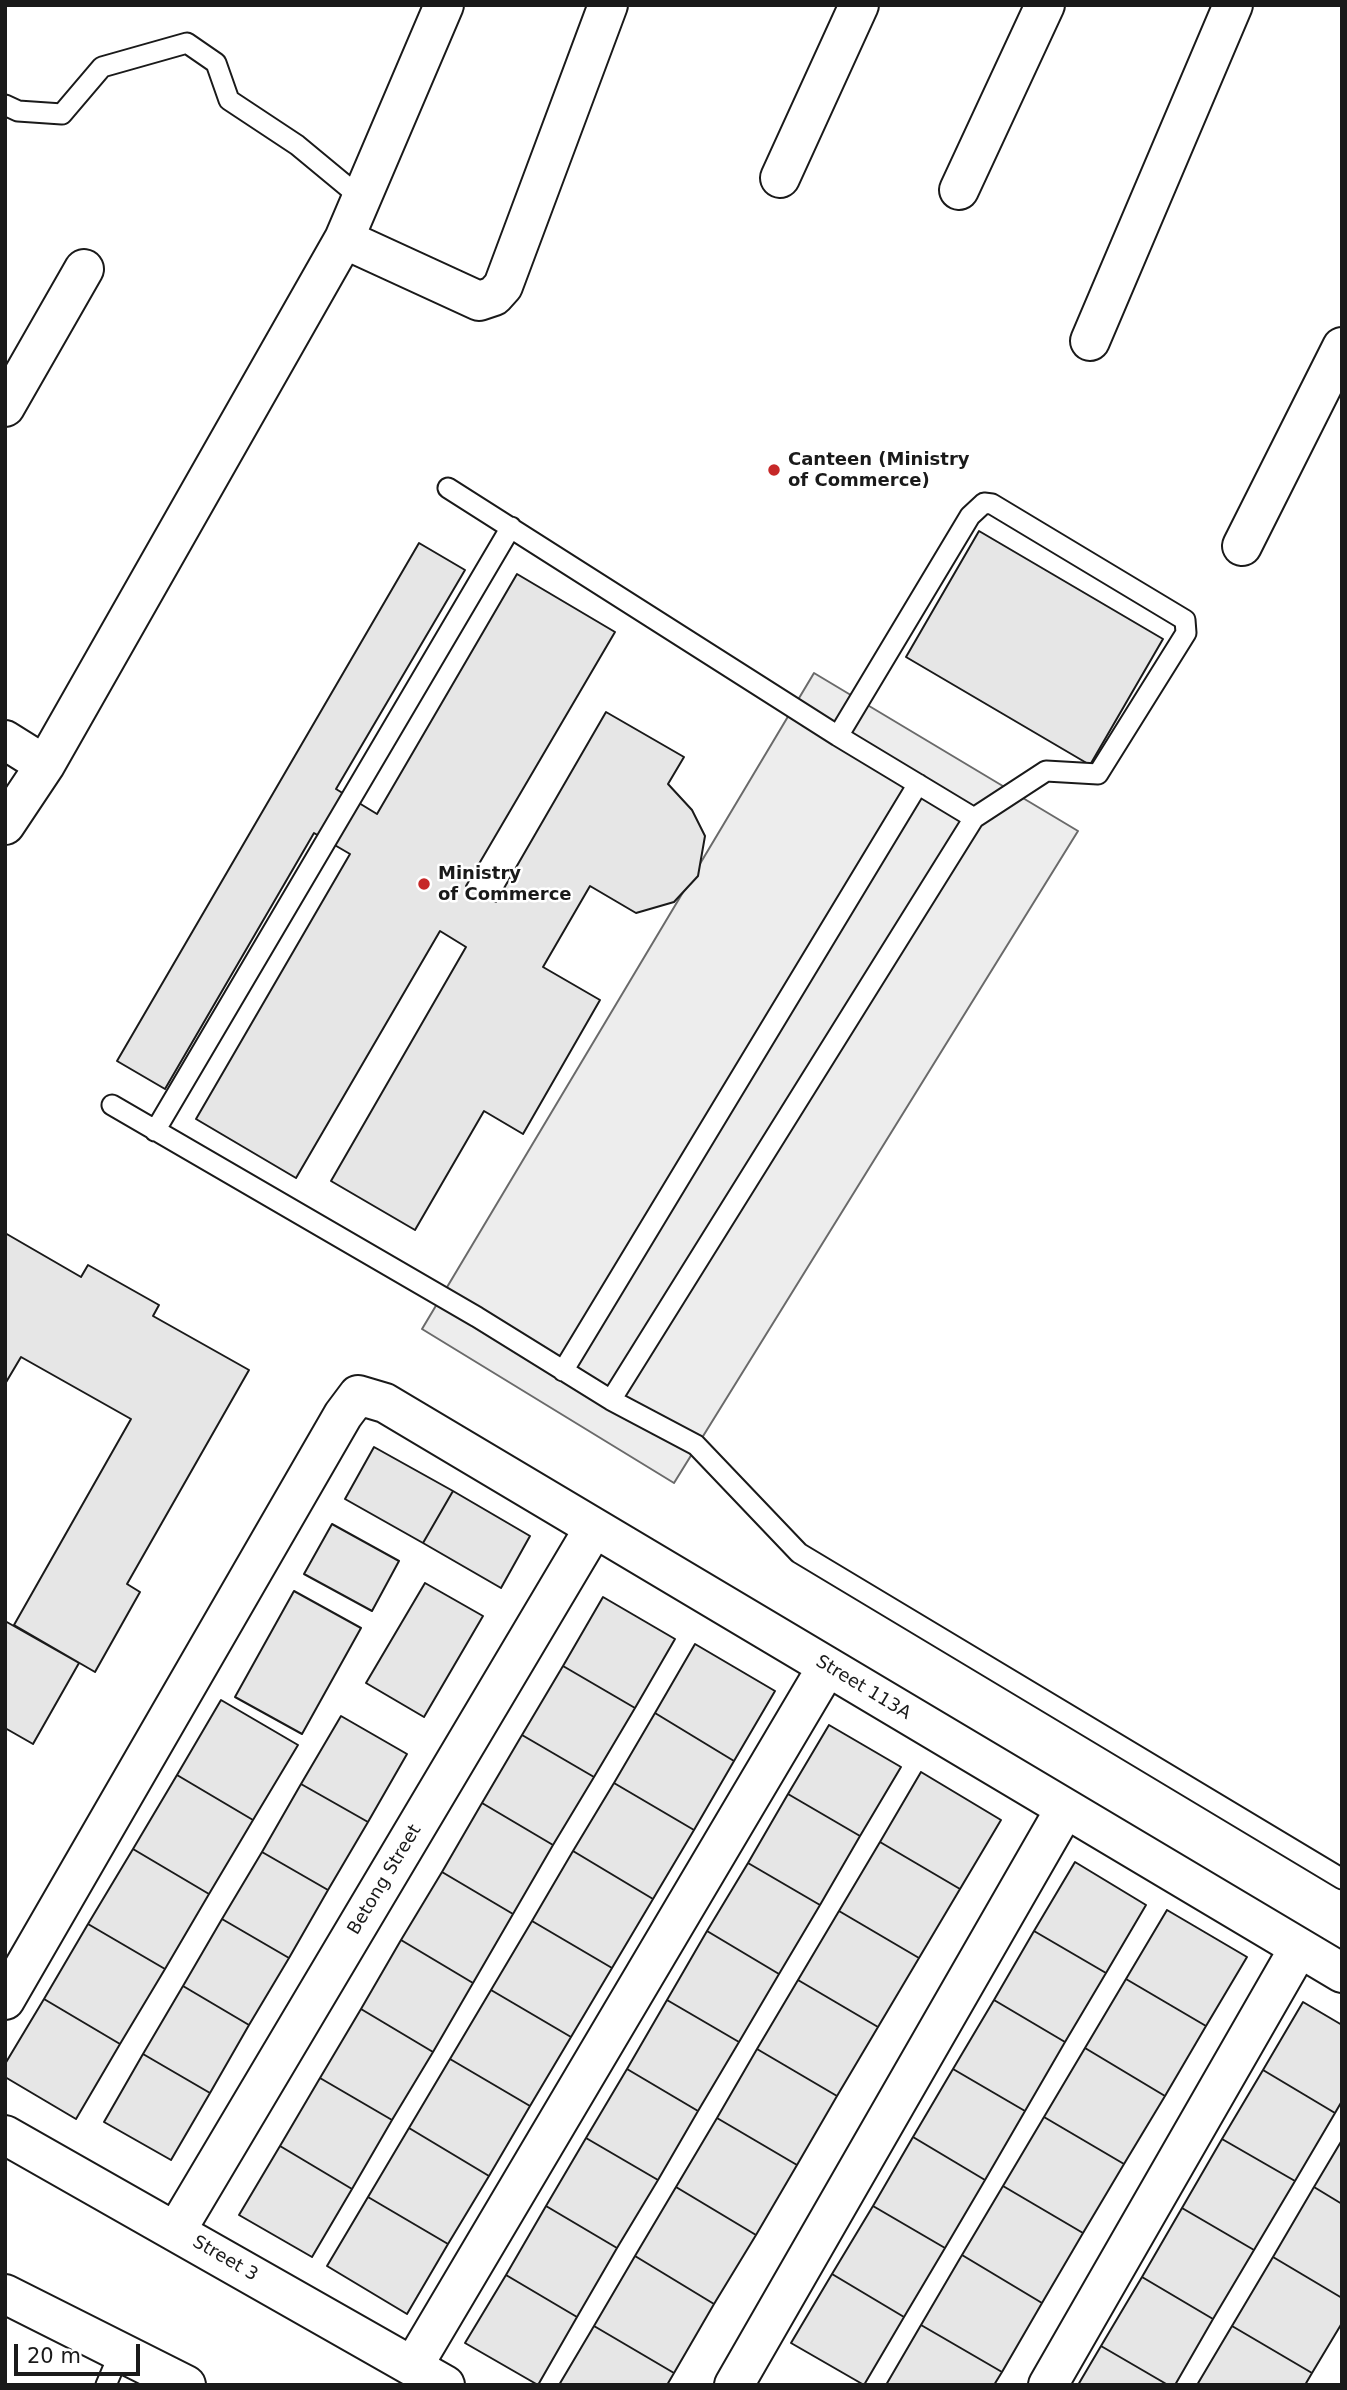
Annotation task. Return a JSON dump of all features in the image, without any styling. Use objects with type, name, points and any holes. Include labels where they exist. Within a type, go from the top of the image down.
[{"type":"street","points":[[5,825],[46,765],[344,239],[444,5]]},
{"type":"street","points":[[344,239],[479,300],[494,296],[503,286],[608,5]]},
{"type":"street","points":[[780,178],[859,5]]},
{"type":"street","points":[[959,190],[1045,5]]},
{"type":"street","points":[[1090,341],[1233,5]]},
{"type":"street","points":[[5,407],[84,269]]},
{"type":"street","points":[[1242,546],[1342,347]]},
{"type":"street","points":[[5,740],[46,765]]},
{"type":"street","name":"Street 113A","points":[[5,2000],[343,1415],[358,1395],[385,1403],[1342,1973]]},
{"type":"street","name":"Betong Street","points":[[176,2231],[594,1528]]},
{"type":"street","points":[[429,2376],[827,1667]]},
{"type":"street","points":[[734,2385],[1065,1809]]},
{"type":"street","points":[[1048,2385],[1299,1948]]},
{"type":"street","name":"Street 3","points":[[5,2135],[429,2376]]},
{"type":"street","points":[[5,2294],[113,2368],[186,2385]]},
{"type":"lane","points":[[5,105],[18,111],[62,114],[102,67],[187,43],[216,63],[229,100],[297,145],[361,198]]},
{"type":"lane","points":[[448,488],[838,736],[974,818]]},
{"type":"lane","points":[[611,1401],[974,818],[1046,771],[1098,774],[1186,633],[1185,620],[992,504],[984,503],[970,516],[838,736]]},
{"type":"lane","points":[[155,1131],[511,527]]},
{"type":"lane","points":[[563,1371],[918,784]]},
{"type":"lane","points":[[112,1105],[611,1401],[696,1445],[799,1553],[1342,1879]]},
{"type":"shaded area","points":[[814,673],[1078,831],[674,1483],[422,1329]]},
{"type":"building","points":[[979,531],[1163,639],[1090,765],[906,657]]},
{"type":"building","points":[[419,543],[465,570],[336,789],[377,814],[517,574],[615,632],[466,886],[496,902],[606,712],[684,757],[668,784],[692,810],[705,836],[698,876],[674,902],[636,913],[590,886],[543,967],[600,1000],[523,1134],[484,1111],[415,1230],[331,1181],[466,947],[440,931],[296,1178],[196,1119],[350,854],[314,833],[165,1089],[117,1061]]},
{"type":"building","points":[[5,1233],[81,1277],[88,1265],[159,1305],[153,1316],[249,1370],[127,1584],[140,1592],[95,1672],[14,1625],[131,1419],[21,1357],[5,1384]]},
{"type":"building","points":[[374,1447],[453,1491],[423,1543],[345,1499]]},
{"type":"building","points":[[453,1491],[530,1536],[501,1588],[423,1543]]},
{"type":"building","points":[[332,1524],[399,1561],[372,1611],[304,1574]]},
{"type":"building","points":[[425,1583],[483,1616],[424,1717],[366,1683]]},
{"type":"building","points":[[294,1591],[361,1628],[302,1734],[235,1697]]},
{"type":"building","points":[[603,1597],[675,1639],[635,1708],[563,1666]]},
{"type":"building","points":[[5,1621],[79,1663],[33,1744],[5,1728]]},
{"type":"building","points":[[695,1644],[775,1691],[734,1761],[655,1713]]},
{"type":"building","points":[[563,1666],[635,1708],[594,1777],[522,1735]]},
{"type":"building","points":[[221,1700],[298,1745],[253,1820],[177,1775]]},
{"type":"building","points":[[655,1713],[734,1761],[694,1830],[614,1783]]},
{"type":"building","points":[[341,1716],[407,1754],[368,1822],[301,1784]]},
{"type":"building","points":[[829,1725],[901,1767],[860,1836],[788,1794]]},
{"type":"building","points":[[522,1735],[594,1777],[553,1845],[482,1803]]},
{"type":"building","points":[[921,1772],[1001,1820],[960,1889],[880,1842]]},
{"type":"building","points":[[177,1775],[253,1820],[209,1894],[133,1849]]},
{"type":"building","points":[[614,1783],[694,1830],[653,1899],[573,1851]]},
{"type":"building","points":[[301,1784],[368,1822],[328,1890],[262,1852]]},
{"type":"building","points":[[788,1794],[860,1836],[820,1905],[748,1863]]},
{"type":"building","points":[[482,1803],[553,1845],[513,1914],[442,1872]]},
{"type":"building","points":[[880,1842],[960,1889],[919,1958],[839,1911]]},
{"type":"building","points":[[133,1849],[209,1894],[165,1969],[88,1924]]},
{"type":"building","points":[[573,1851],[653,1899],[612,1968],[532,1921]]},
{"type":"building","points":[[262,1852],[328,1890],[289,1958],[222,1919]]},
{"type":"building","points":[[1075,1862],[1146,1905],[1106,1973],[1034,1931]]},
{"type":"building","points":[[748,1863],[820,1905],[779,1974],[707,1931]]},
{"type":"building","points":[[442,1872],[513,1914],[473,1983],[401,1940]]},
{"type":"building","points":[[1167,1910],[1247,1957],[1206,2026],[1126,1979]]},
{"type":"building","points":[[839,1911],[919,1958],[878,2027],[798,1980]]},
{"type":"building","points":[[222,1919],[289,1958],[249,2025],[183,1986]]},
{"type":"building","points":[[532,1921],[612,1968],[571,2037],[491,1990]]},
{"type":"building","points":[[88,1924],[165,1969],[120,2044],[44,1999]]},
{"type":"building","points":[[707,1931],[779,1974],[739,2042],[667,2000]]},
{"type":"building","points":[[1034,1931],[1106,1973],[1065,2042],[994,2000]]},
{"type":"building","points":[[401,1940],[473,1983],[433,2052],[361,2009]]},
{"type":"building","points":[[1126,1979],[1206,2026],[1165,2096],[1085,2048]]},
{"type":"building","points":[[798,1980],[878,2027],[837,2096],[757,2049]]},
{"type":"building","points":[[183,1986],[249,2025],[210,2093],[143,2054]]},
{"type":"building","points":[[491,1990],[571,2037],[530,2106],[450,2059]]},
{"type":"building","points":[[44,1999],[120,2044],[76,2119],[5,2077],[5,2064]]},
{"type":"building","points":[[667,2000],[739,2042],[698,2111],[627,2069]]},
{"type":"building","points":[[994,2000],[1065,2042],[1025,2111],[953,2069]]},
{"type":"building","points":[[1303,2002],[1342,2025],[1342,2101],[1335,2113],[1263,2070]]},
{"type":"building","points":[[361,2009],[433,2052],[392,2120],[320,2078]]},
{"type":"building","points":[[1085,2048],[1165,2096],[1124,2164],[1044,2117]]},
{"type":"building","points":[[757,2049],[837,2096],[797,2165],[717,2118]]},
{"type":"building","points":[[143,2054],[210,2093],[171,2160],[104,2122]]},
{"type":"building","points":[[450,2059],[530,2106],[489,2176],[409,2128]]},
{"type":"building","points":[[627,2069],[698,2111],[658,2180],[586,2138]]},
{"type":"building","points":[[953,2069],[1025,2111],[985,2180],[913,2137]]},
{"type":"building","points":[[1263,2070],[1335,2113],[1295,2181],[1222,2139]]},
{"type":"building","points":[[320,2078],[392,2120],[352,2189],[280,2146]]},
{"type":"building","points":[[1044,2117],[1124,2164],[1083,2233],[1003,2186]]},
{"type":"building","points":[[717,2118],[797,2165],[756,2235],[676,2187]]},
{"type":"building","points":[[409,2128],[489,2176],[448,2244],[368,2197]]},
{"type":"building","points":[[913,2137],[985,2180],[945,2248],[873,2206]]},
{"type":"building","points":[[586,2138],[658,2180],[617,2248],[546,2206]]},
{"type":"building","points":[[1222,2139],[1295,2181],[1254,2250],[1182,2208]]},
{"type":"building","points":[[1342,2140],[1342,2204],[1314,2187]]},
{"type":"building","points":[[280,2146],[352,2189],[312,2257],[239,2215]]},
{"type":"building","points":[[1003,2186],[1083,2233],[1042,2303],[962,2255]]},
{"type":"building","points":[[676,2187],[756,2235],[714,2304],[635,2256]]},
{"type":"building","points":[[1314,2187],[1342,2204],[1342,2298],[1273,2257]]},
{"type":"building","points":[[368,2197],[448,2244],[407,2314],[327,2266]]},
{"type":"building","points":[[546,2206],[617,2248],[577,2317],[506,2275]]},
{"type":"building","points":[[873,2206],[945,2248],[904,2317],[832,2274]]},
{"type":"building","points":[[1182,2208],[1254,2250],[1213,2319],[1142,2277]]},
{"type":"building","points":[[962,2255],[1042,2303],[1002,2372],[921,2325]]},
{"type":"building","points":[[635,2256],[714,2304],[674,2373],[594,2326]]},
{"type":"building","points":[[1273,2257],[1342,2298],[1342,2323],[1312,2373],[1232,2326]]},
{"type":"building","points":[[832,2274],[904,2317],[864,2385],[791,2343]]},
{"type":"building","points":[[506,2275],[577,2317],[538,2385],[465,2343]]},
{"type":"building","points":[[1142,2277],[1213,2319],[1175,2385],[1168,2385],[1101,2346]]},
{"type":"building","points":[[921,2325],[1002,2372],[994,2385],[886,2385]]},
{"type":"building","points":[[594,2326],[674,2373],[667,2385],[559,2385]]},
{"type":"building","points":[[1232,2326],[1312,2373],[1305,2385],[1197,2385]]},
{"type":"building","points":[[1101,2346],[1168,2385],[1078,2385]]},
{"type":"place","name":"Canteen (Ministry of Commerce)","points":[[774,470]]},
{"type":"place","name":"Ministry of Commerce","points":[[424,884]]}]
